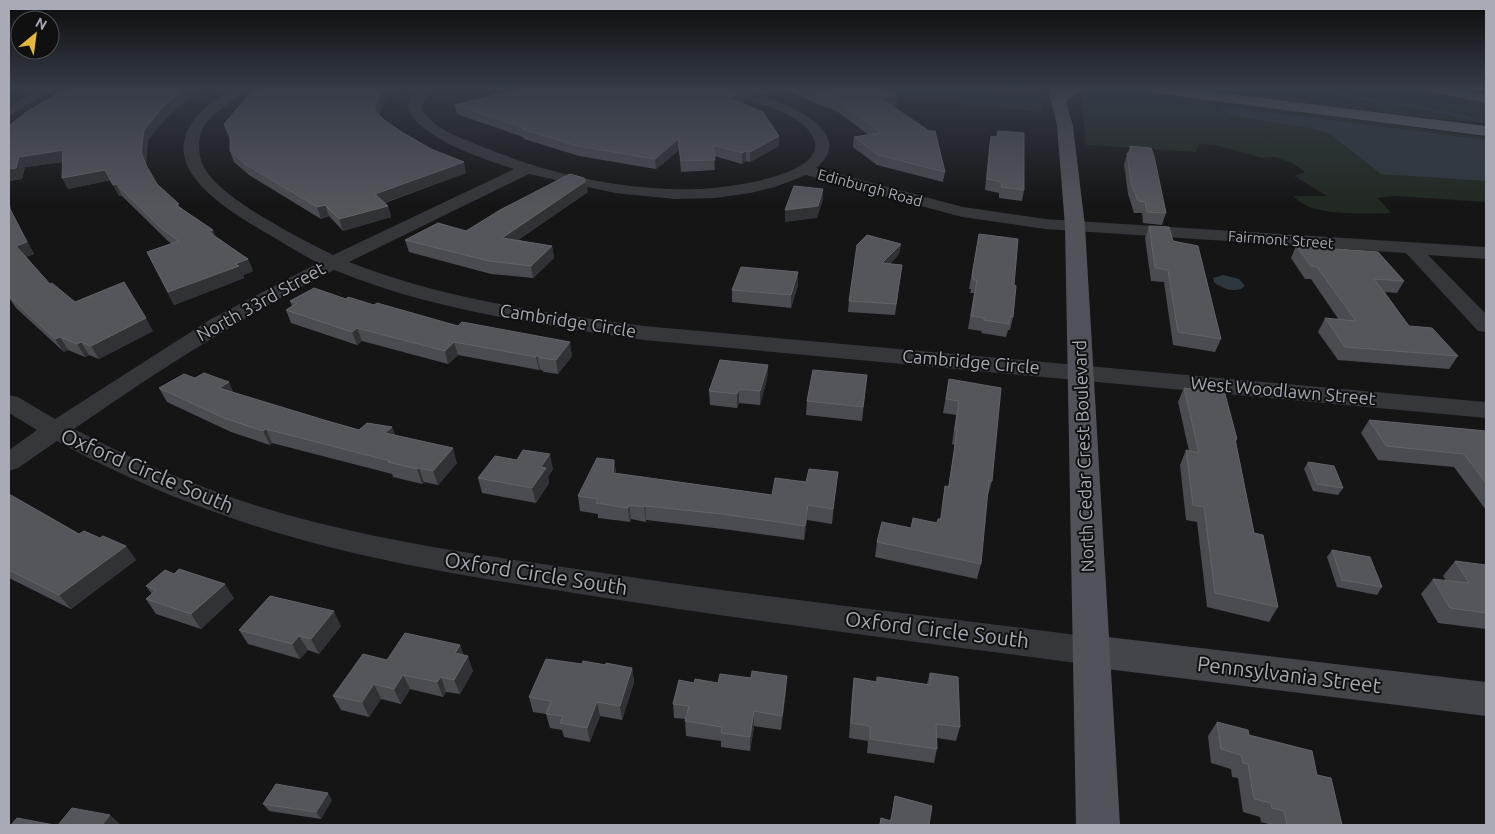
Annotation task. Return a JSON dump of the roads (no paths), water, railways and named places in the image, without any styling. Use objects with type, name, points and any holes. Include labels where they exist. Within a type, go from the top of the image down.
[{"type":"highway","points":[[1469,127],[1486,129]]},
{"type":"highway","points":[[1470,127],[1486,129]]},
{"type":"main road","name":"North Cedar Crest Boulevard","points":[[1065,127],[1075,226],[1098,825]]},
{"type":"street","name":"Cambridge Circle","points":[[196,127],[191,137],[191,155],[195,167],[202,179],[227,203],[333,262],[401,286],[454,300],[576,324],[644,333],[1080,372]]},
{"type":"street","name":"Edinburgh Road","points":[[434,127],[461,143],[528,168],[616,188],[674,194],[708,194],[778,181],[805,170],[962,212],[1003,219],[1075,226]]},
{"type":"street","points":[[805,170],[819,154],[822,145],[821,139],[813,127]]},
{"type":"street","name":"North 33rd Street","points":[[9,462],[124,383],[249,306],[333,262],[528,168]]},
{"type":"street","name":"Fairmont Street","points":[[1075,226],[1486,253]]},
{"type":"street","points":[[1411,248],[1486,326]]},
{"type":"street","name":"West Woodlawn Street","points":[[1080,372],[1486,410]]},
{"type":"street","name":"Oxford Circle South","points":[[9,402],[54,431],[170,486],[235,510],[308,532],[390,550],[644,592],[1091,651]]},
{"type":"street","name":"Pennsylvania Street","points":[[1091,651],[1486,699]]}]
